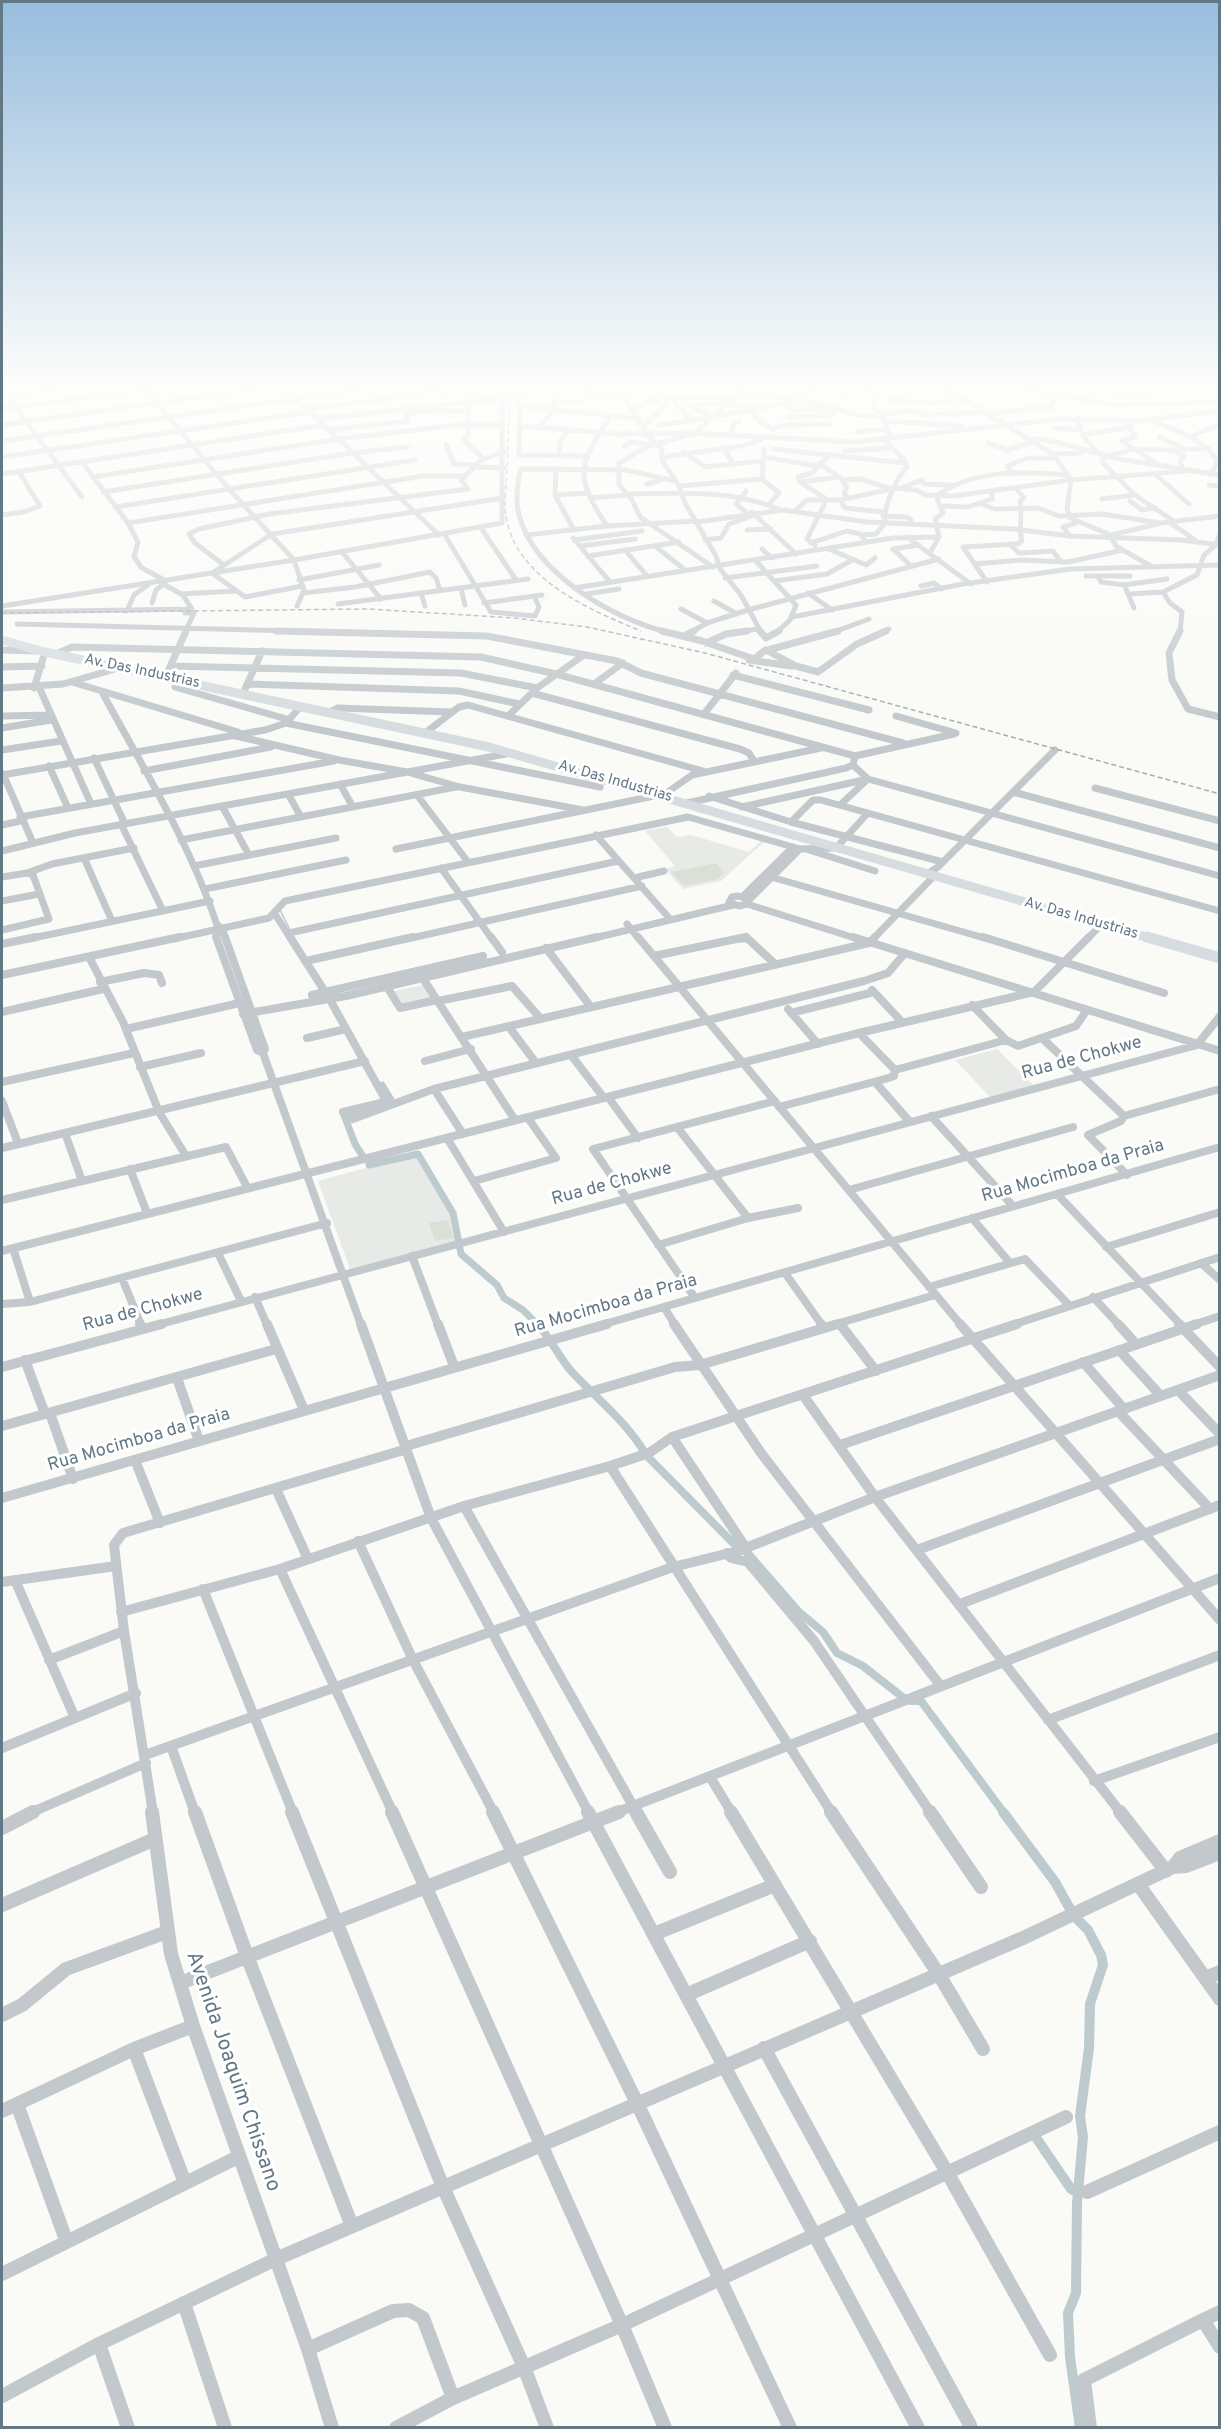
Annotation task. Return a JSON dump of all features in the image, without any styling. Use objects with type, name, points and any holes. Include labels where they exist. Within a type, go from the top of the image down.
[{"type":"main road","name":"Av. Das Industrias","points":[[2,640],[43,652],[123,667],[511,753],[781,831],[811,845],[836,848],[1220,958]]},
{"type":"street","points":[[2,515],[24,512],[40,506],[38,502]]},
{"type":"street","points":[[2,612],[192,609],[182,594],[142,568],[134,555],[138,542],[128,523],[111,502]]},
{"type":"street","points":[[115,507],[144,502]]},
{"type":"street","points":[[128,523],[255,502]]},
{"type":"street","points":[[224,565],[195,543],[189,534],[199,529],[257,516],[359,502]]},
{"type":"street","points":[[404,502],[453,544],[474,586],[492,613],[536,616],[539,609],[534,597]]},
{"type":"street","points":[[212,573],[272,534],[473,502]]},
{"type":"street","points":[[2,606],[163,582],[482,528],[503,522],[503,502]]},
{"type":"street","points":[[518,502],[517,511],[526,536],[559,576],[574,588],[633,620],[777,665]]},
{"type":"street","points":[[559,502],[574,530]]},
{"type":"street","points":[[593,502],[607,526]]},
{"type":"street","points":[[631,502],[640,517],[715,566],[741,596],[757,629],[766,638]]},
{"type":"street","points":[[686,502],[705,540],[716,556],[715,566]]},
{"type":"street","points":[[738,502],[736,504],[752,513],[771,529],[778,540],[796,554]]},
{"type":"street","points":[[762,502],[769,504],[779,513]]},
{"type":"street","points":[[792,511],[804,502]]},
{"type":"street","points":[[821,550],[807,539],[826,502]]},
{"type":"street","points":[[842,502],[846,508],[907,517],[911,520]]},
{"type":"street","points":[[885,523],[883,514],[888,502]]},
{"type":"street","points":[[930,553],[939,537],[934,519],[941,515],[939,502]]},
{"type":"street","points":[[941,507],[963,513],[985,502]]},
{"type":"street","points":[[987,582],[977,571],[963,547],[1022,541],[1019,530],[1022,508],[1020,502]]},
{"type":"street","points":[[1068,516],[1069,502]]},
{"type":"street","points":[[1132,502],[1142,509],[1155,508]]},
{"type":"street","points":[[1146,502],[1197,542]]},
{"type":"street","points":[[245,504],[294,560],[302,586],[297,606]]},
{"type":"street","points":[[981,504],[995,508],[1038,508],[1059,516],[1102,514],[1161,524]]},
{"type":"street","points":[[526,536],[607,526],[697,522],[752,513],[792,511],[885,523],[965,527],[983,534],[988,545]]},
{"type":"street","points":[[705,540],[721,538],[729,524],[752,513]]},
{"type":"street","points":[[963,513],[965,527]]},
{"type":"street","points":[[1068,516],[1076,523],[1112,536],[1161,524],[1220,516]]},
{"type":"street","points":[[992,528],[994,517]]},
{"type":"street","points":[[811,543],[848,531],[863,536],[876,534],[885,523]]},
{"type":"street","points":[[1070,536],[1063,526],[1076,523]]},
{"type":"street","points":[[904,524],[906,537],[971,584]]},
{"type":"street","points":[[482,528],[516,580]]},
{"type":"street","points":[[983,534],[992,528],[1070,536],[1112,536],[1218,545]]},
{"type":"street","points":[[747,530],[771,529]]},
{"type":"street","points":[[566,531],[610,582]]},
{"type":"street","points":[[574,540],[642,531]]},
{"type":"street","points":[[1130,594],[1162,592],[1197,575],[1204,555],[1218,545],[1220,533]]},
{"type":"street","points":[[861,543],[863,536]]},
{"type":"street","points":[[1112,536],[1113,543],[1149,565]]},
{"type":"street","points":[[574,588],[861,543],[906,537],[939,537]]},
{"type":"street","points":[[580,546],[634,539]]},
{"type":"street","points":[[588,556],[679,542]]},
{"type":"street","points":[[1009,544],[1019,553],[1054,551],[1061,562]]},
{"type":"street","points":[[911,566],[893,549],[919,545]]},
{"type":"street","points":[[655,546],[685,570]]},
{"type":"street","points":[[762,549],[772,558]]},
{"type":"street","points":[[829,549],[869,565],[875,558]]},
{"type":"street","points":[[625,550],[647,576]]},
{"type":"street","points":[[975,564],[1021,560],[1061,562],[1083,560],[1123,550]]},
{"type":"street","points":[[342,552],[381,599]]},
{"type":"street","points":[[684,636],[707,623],[748,610],[939,559]]},
{"type":"street","points":[[754,560],[792,598],[796,609],[792,617],[766,638],[765,651]]},
{"type":"street","points":[[774,581],[827,574],[852,560]]},
{"type":"street","points":[[212,573],[235,591],[249,597],[302,586],[379,565]]},
{"type":"street","points":[[792,617],[942,589],[1076,568],[1220,565]]},
{"type":"street","points":[[725,578],[817,566]]},
{"type":"street","points":[[1076,568],[1105,590]]},
{"type":"street","points":[[302,586],[369,585],[430,572],[436,578],[440,590]]},
{"type":"street","points":[[1086,576],[1130,576]]},
{"type":"street","points":[[1098,576],[1101,582],[1124,585],[1167,579]]},
{"type":"street","points":[[338,604],[528,579]]},
{"type":"street","points":[[152,603],[156,590],[163,582]]},
{"type":"street","points":[[921,586],[934,583],[942,589]]},
{"type":"street","points":[[127,611],[134,595],[149,584]]},
{"type":"street","points":[[1124,585],[1130,594],[1134,608]]},
{"type":"street","points":[[461,588],[465,605]]},
{"type":"street","points":[[586,594],[620,589]]},
{"type":"street","points":[[182,594],[235,591]]},
{"type":"street","points":[[1162,592],[1170,603],[1182,612],[1180,634],[1169,653],[1172,680],[1189,709],[1220,717]]},
{"type":"street","points":[[420,593],[425,606]]},
{"type":"street","points":[[808,594],[832,610]]},
{"type":"street","points":[[484,603],[542,595]]},
{"type":"street","points":[[714,601],[737,614]]},
{"type":"street","points":[[681,609],[707,623]]},
{"type":"street","points":[[70,626],[74,615],[78,614],[193,613],[180,649],[164,676]]},
{"type":"street","points":[[754,659],[765,651],[822,637],[869,619]]},
{"type":"street","points":[[17,624],[487,636],[623,663],[641,673],[906,743]]},
{"type":"street","points":[[706,643],[726,634],[757,629]]},
{"type":"street","points":[[765,651],[796,666],[813,672],[821,672],[828,663],[857,644],[889,629]]},
{"type":"street","points":[[56,654],[72,646],[471,656],[556,674],[855,756],[956,733],[896,716]]},
{"type":"street","points":[[2,650],[43,652],[36,688],[91,804]]},
{"type":"street","points":[[243,693],[262,651]]},
{"type":"street","points":[[508,716],[519,704],[584,654]]},
{"type":"street","points":[[736,654],[745,659],[796,666]]},
{"type":"street","points":[[594,684],[623,663]]},
{"type":"street","points":[[2,667],[42,666]]},
{"type":"street","points":[[171,666],[468,674],[740,749],[748,753],[754,761]]},
{"type":"street","points":[[2,688],[36,688],[72,682],[123,667]]},
{"type":"street","points":[[309,686],[315,669]]},
{"type":"street","points":[[733,675],[741,671]]},
{"type":"street","points":[[704,714],[718,693],[732,681],[733,675]]},
{"type":"street","points":[[733,675],[869,710]]},
{"type":"street","points":[[186,681],[175,687],[288,722],[466,761],[600,787]]},
{"type":"street","points":[[72,682],[243,734]]},
{"type":"street","points":[[248,684],[459,691],[519,704]]},
{"type":"street","points":[[102,692],[205,889],[226,952],[235,992],[239,1003],[248,1013]]},
{"type":"street","points":[[425,733],[451,712],[468,705],[703,771]]},
{"type":"street","points":[[33,843],[2,775],[243,734],[288,722],[301,706]]},
{"type":"street","points":[[330,712],[348,708],[451,712]]},
{"type":"street","points":[[2,716],[51,718]]},
{"type":"street","points":[[2,728],[51,718]]},
{"type":"street","points":[[232,735],[339,760],[407,772],[460,787],[583,810]]},
{"type":"street","points":[[252,740],[256,749]]},
{"type":"street","points":[[2,750],[61,741]]},
{"type":"street","points":[[144,771],[274,746]]},
{"type":"street","points":[[396,849],[661,796],[682,779],[703,771],[825,747]]},
{"type":"street","points":[[462,1037],[774,963],[870,943],[943,862],[994,814],[1055,750]]},
{"type":"street","points":[[2,851],[123,824],[511,753]]},
{"type":"street","points":[[853,765],[855,756]]},
{"type":"street","points":[[94,758],[163,911]]},
{"type":"street","points":[[2,825],[68,808],[339,760]]},
{"type":"street","points":[[853,765],[868,779],[1220,876]]},
{"type":"street","points":[[688,817],[686,803],[853,765]]},
{"type":"street","points":[[49,766],[68,808]]},
{"type":"street","points":[[840,805],[868,779]]},
{"type":"street","points":[[742,807],[868,779]]},
{"type":"street","points":[[340,784],[353,807]]},
{"type":"street","points":[[181,840],[460,787]]},
{"type":"street","points":[[1095,788],[1220,821]]},
{"type":"street","points":[[1013,792],[1220,848]]},
{"type":"street","points":[[288,794],[301,817]]},
{"type":"street","points":[[417,795],[468,862]]},
{"type":"street","points":[[709,796],[791,822],[943,862]]},
{"type":"street","points":[[2,800],[12,798]]},
{"type":"street","points":[[791,822],[813,800],[840,805],[1220,911]]},
{"type":"street","points":[[222,806],[249,855]]},
{"type":"street","points":[[836,848],[868,813]]},
{"type":"street","points":[[275,914],[279,905],[285,901],[688,817],[796,848],[811,845],[875,871]]},
{"type":"street","points":[[811,845],[822,830]]},
{"type":"street","points":[[768,840],[781,831]]},
{"type":"street","points":[[596,835],[668,917]]},
{"type":"street","points":[[194,866],[336,838]]},
{"type":"street","points":[[2,877],[27,873],[39,867],[134,848]]},
{"type":"street","points":[[745,900],[796,848]]},
{"type":"street","points":[[84,858],[112,921]]},
{"type":"street","points":[[205,889],[346,860]]},
{"type":"street","points":[[289,933],[618,861]]},
{"type":"street","points":[[366,995],[389,990],[422,977],[502,952],[745,900],[771,878],[780,864]]},
{"type":"street","points":[[441,868],[502,952]]},
{"type":"street","points":[[634,878],[664,871]]},
{"type":"street","points":[[2,930],[48,921],[35,879],[27,873]]},
{"type":"street","points":[[771,878],[1064,960],[1164,993]]},
{"type":"street","points":[[306,961],[642,886]]},
{"type":"street","points":[[2,901],[39,894]]},
{"type":"street","points":[[745,900],[870,943],[1220,1051]]},
{"type":"street","points":[[2,944],[210,901]]},
{"type":"street","points":[[2,975],[275,914]]},
{"type":"street","points":[[275,914],[327,995],[384,1101],[342,1112]]},
{"type":"street","points":[[2,1251],[902,1022],[1034,992],[1101,925]]},
{"type":"street","points":[[248,1013],[264,1012],[327,995],[346,996],[629,926]]},
{"type":"street","points":[[629,926],[972,1338],[1220,1620]]},
{"type":"street","points":[[827,952],[842,934]]},
{"type":"street","points":[[654,956],[746,937],[774,963]]},
{"type":"street","points":[[546,948],[591,1006]]},
{"type":"street","points":[[226,952],[245,990],[248,1013],[265,1049],[263,1053],[273,1083],[327,1223],[431,1518],[490,1633],[594,1821],[918,2427]]},
{"type":"street","points":[[353,1119],[434,1089],[864,981],[888,973],[905,953]]},
{"type":"street","points":[[89,957],[126,1029],[157,1112],[177,1147],[186,1156]]},
{"type":"street","points":[[2,1012],[150,973],[159,975],[162,983]]},
{"type":"street","points":[[422,977],[489,1076],[515,1120]]},
{"type":"street","points":[[864,981],[902,1022]]},
{"type":"street","points":[[1000,982],[1004,998]]},
{"type":"street","points":[[389,990],[400,1008],[512,986],[541,1019]]},
{"type":"street","points":[[235,992],[245,990]]},
{"type":"street","points":[[828,991],[838,1001]]},
{"type":"street","points":[[791,1013],[874,992]]},
{"type":"street","points":[[126,1029],[248,1001]]},
{"type":"street","points":[[782,1003],[818,1044]]},
{"type":"street","points":[[972,1005],[1006,1040],[1018,1046],[1076,1026],[1087,1010]]},
{"type":"street","points":[[1197,1045],[1220,1016]]},
{"type":"street","points":[[509,1027],[536,1063]]},
{"type":"street","points":[[306,1038],[346,1029]]},
{"type":"street","points":[[859,1033],[895,1070]]},
{"type":"street","points":[[1042,1038],[1124,1116]]},
{"type":"street","points":[[895,1070],[1006,1040]]},
{"type":"street","name":"Rua de Chokwe","points":[[2,1367],[1197,1045]]},
{"type":"street","points":[[425,1060],[471,1049]]},
{"type":"street","points":[[2,1082],[134,1053]]},
{"type":"street","points":[[140,1067],[201,1053]]},
{"type":"street","points":[[571,1055],[638,1138]]},
{"type":"street","points":[[2,1148],[364,1061]]},
{"type":"street","points":[[695,1298],[625,1199],[593,1149],[677,1127],[874,1082],[894,1076],[895,1070]]},
{"type":"street","points":[[874,1082],[910,1122]]},
{"type":"street","points":[[434,1089],[463,1134]]},
{"type":"street","points":[[1127,1175],[1088,1135],[1122,1121],[1124,1116],[1220,1089]]},
{"type":"street","points":[[2,1105],[18,1143]]},
{"type":"street","points":[[931,1116],[1013,1206]]},
{"type":"street","points":[[474,1180],[556,1158],[528,1118]]},
{"type":"street","points":[[677,1127],[748,1218]]},
{"type":"street","points":[[849,1190],[1073,1127]]},
{"type":"street","points":[[65,1133],[82,1181]]},
{"type":"street","points":[[447,1138],[504,1232]]},
{"type":"street","points":[[2,1200],[226,1147],[247,1187]]},
{"type":"street","name":"Rua Mocimboa da Praia","points":[[2,1498],[454,1366],[550,1342],[890,1241],[1217,1150]]},
{"type":"street","points":[[130,1170],[147,1213]]},
{"type":"street","points":[[1057,1194],[1220,1367]]},
{"type":"street","points":[[658,1245],[748,1218],[798,1208]]},
{"type":"street","points":[[1106,1247],[1220,1212]]},
{"type":"street","points":[[972,1218],[1011,1263]]},
{"type":"street","points":[[2,1304],[30,1302],[327,1223]]},
{"type":"street","points":[[13,1248],[30,1302]]},
{"type":"street","points":[[218,1252],[241,1301]]},
{"type":"street","points":[[412,1256],[454,1366]]},
{"type":"street","points":[[121,1612],[280,1569],[464,1506],[645,1455],[672,1437],[1220,1257]]},
{"type":"street","points":[[135,1460],[160,1523],[675,1367],[700,1365],[824,1328],[1011,1263],[1028,1260],[1070,1305]]},
{"type":"street","points":[[1201,1263],[1220,1280]]},
{"type":"street","points":[[785,1273],[824,1328]]},
{"type":"street","points":[[122,1278],[142,1328]]},
{"type":"street","points":[[255,1297],[304,1410]]},
{"type":"street","points":[[1093,1298],[1136,1344]]},
{"type":"street","points":[[664,1307],[735,1417],[811,1522],[940,1685]]},
{"type":"street","points":[[840,1445],[1220,1316]]},
{"type":"street","points":[[839,1323],[876,1371]]},
{"type":"street","points":[[2,1426],[276,1349]]},
{"type":"street","points":[[1119,1350],[1161,1396]]},
{"type":"street","points":[[25,1360],[73,1479]]},
{"type":"street","points":[[960,1604],[1144,1533],[1216,1508],[1163,1459],[1083,1362]]},
{"type":"street","points":[[2,1828],[171,1746],[254,1715],[335,1689],[673,1567],[746,1548],[875,1497],[1220,1376]]},
{"type":"street","points":[[177,1378],[199,1441]]},
{"type":"street","points":[[1178,1390],[1220,1434]]},
{"type":"street","points":[[803,1395],[875,1497],[1005,1662],[1094,1781],[1170,1869]]},
{"type":"street","points":[[672,1437],[746,1548]]},
{"type":"street","points":[[916,1550],[1220,1439]]},
{"type":"street","points":[[609,1466],[788,1747],[938,1973],[983,2049]]},
{"type":"street","points":[[276,1489],[308,1559]]},
{"type":"street","points":[[464,1506],[670,1872]]},
{"type":"street","name":"Avenida Joaquim Chissano","points":[[160,1523],[123,1533],[116,1540],[116,1566],[121,1612],[146,1759],[167,1932],[193,2026],[308,2349],[332,2427]]},
{"type":"street","points":[[358,1541],[413,1660],[514,1852],[637,2103],[790,2427]]},
{"type":"street","points":[[727,1553],[731,1558],[748,1562],[763,1577],[814,1641],[981,1887]]},
{"type":"street","points":[[2,1582],[116,1566]]},
{"type":"street","points":[[280,1569],[426,1886],[622,2325],[665,2427]]},
{"type":"street","points":[[180,1983],[594,1821],[865,1719],[940,1685],[1220,1578]]},
{"type":"street","points":[[15,1580],[75,1719]]},
{"type":"street","points":[[203,1589],[443,2187],[524,2367],[547,2427]]},
{"type":"street","points":[[49,1660],[124,1631]]},
{"type":"street","points":[[1048,1720],[1220,1655]]},
{"type":"street","points":[[2,1749],[136,1694]]},
{"type":"street","points":[[1094,1781],[1220,1737]]},
{"type":"street","points":[[171,1746],[247,1956],[352,2226]]},
{"type":"street","points":[[710,1778],[947,2172],[1050,2355]]},
{"type":"street","points":[[2,1905],[155,1839]]},
{"type":"street","points":[[1170,1869],[1180,1858],[1220,1841]]},
{"type":"street","points":[[2,2396],[99,2344],[276,2259],[1023,1938],[1170,1869],[1186,1866],[1220,1853]]},
{"type":"street","points":[[1138,1884],[1220,2000]]},
{"type":"street","points":[[654,1934],[775,1885]]},
{"type":"street","points":[[2,2016],[22,2005],[66,1969],[167,1932]]},
{"type":"street","points":[[686,1995],[810,1941]]},
{"type":"street","points":[[1205,1978],[1220,1972]]},
{"type":"street","points":[[2,2111],[134,2049],[193,2026]]},
{"type":"street","points":[[764,2048],[970,2425]]},
{"type":"street","points":[[134,2049],[185,2183]]},
{"type":"street","points":[[17,2104],[66,2240]]},
{"type":"street","points":[[396,2427],[417,2423],[453,2398],[622,2325],[814,2233],[1066,2117]]},
{"type":"street","points":[[1088,2192],[1220,2132]]},
{"type":"street","points":[[2,2274],[66,2240],[238,2157]]},
{"type":"street","points":[[184,2303],[225,2427]]},
{"type":"street","points":[[308,2349],[393,2311],[406,2308],[417,2311],[423,2318],[453,2398]]},
{"type":"street","points":[[1090,2427],[1084,2380],[1220,2312]]},
{"type":"street","points":[[1203,2320],[1220,2347]]},
{"type":"street","points":[[99,2344],[128,2427]]},
{"type":"shaded area","points":[[667,827],[677,837],[691,835],[749,852],[762,840],[765,841],[721,881],[683,889],[665,869],[675,866],[645,831]]},
{"type":"shaded area","points":[[716,863],[724,872],[718,879],[684,886],[671,872]]},
{"type":"shaded area","points":[[423,985],[433,999],[401,1007],[391,992]]},
{"type":"shaded area","points":[[997,1049],[1035,1087],[991,1098],[955,1060]]},
{"type":"shaded area","points":[[418,1154],[449,1207],[457,1229],[456,1241],[350,1269],[318,1181]]},
{"type":"shaded area","points":[[448,1220],[454,1238],[435,1241],[429,1223]]},
{"type":"waterway","points":[[280,910],[291,932]]},
{"type":"waterway","points":[[382,1085],[393,1103],[390,1104]]},
{"type":"waterway","points":[[362,1113],[344,1115],[355,1144],[364,1158]]},
{"type":"waterway","points":[[369,1165],[418,1154],[453,1213],[461,1254],[497,1285],[504,1298],[523,1310],[537,1324]]},
{"type":"waterway","points":[[537,1324],[567,1366],[621,1422],[646,1455],[735,1545],[744,1549],[798,1611],[823,1632],[837,1653],[863,1666],[905,1699]]},
{"type":"waterway","points":[[911,1701],[921,1701],[1004,1813]]},
{"type":"waterway","points":[[1003,1812],[1055,1882],[1074,1916],[1088,1930],[1101,1955],[1103,1965],[1090,2004],[1089,2048],[1080,2116],[1083,2137],[1078,2192]]},
{"type":"waterway","points":[[1037,2139],[1071,2189],[1078,2192]]},
{"type":"waterway","points":[[1078,2192],[1076,2293],[1068,2313],[1070,2357],[1080,2428]]},
{"type":"railway","points":[[505,502],[507,522],[515,543],[542,577],[580,603],[641,631]]},
{"type":"railway","points":[[2,613],[368,609],[514,618],[587,627],[705,653],[1220,794]]}]
